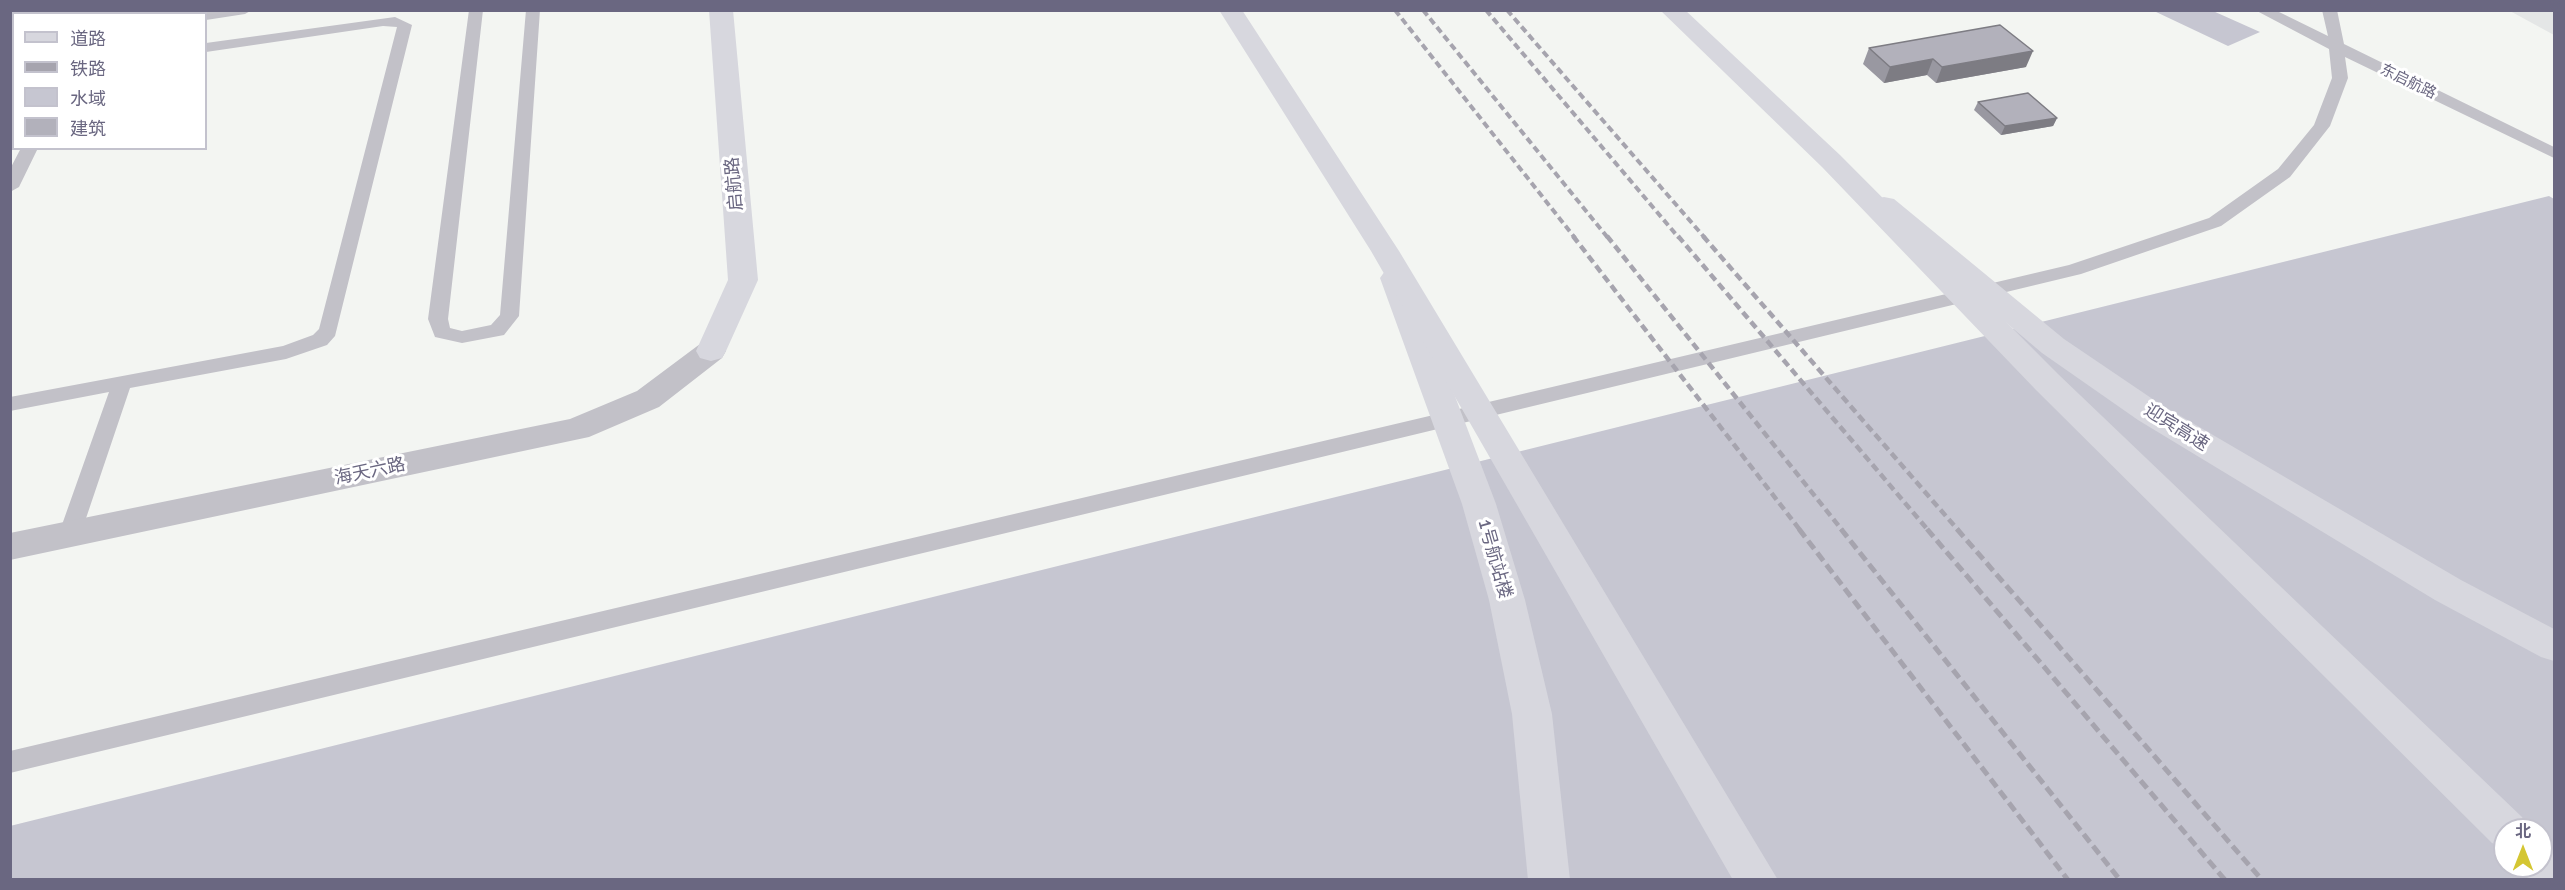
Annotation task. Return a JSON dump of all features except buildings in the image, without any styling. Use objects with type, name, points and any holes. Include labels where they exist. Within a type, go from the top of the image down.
[{"type":"main road","name":"启航路","points":[[711,351],[743,280],[721,10]]},
{"type":"main road","points":[[1230,10],[1385,251],[1757,879]]},
{"type":"main road","points":[[1671,10],[1832,161],[2047,382],[2495,818]]},
{"type":"main road","name":"迎宾高速","points":[[1832,161],[2053,346],[2149,412],[2438,584],[2554,646]]},
{"type":"main road","name":"1号航站楼","points":[[1385,251],[1479,504],[1507,600],[1532,714],[1549,879]]},
{"type":"street","name":"海天六路","points":[[10,547],[577,429],[648,399],[711,351]]},
{"type":"lane","points":[[207,16],[245,10]]},
{"type":"lane","points":[[476,10],[438,319],[442,332],[462,337],[497,330],[509,316],[533,10]]},
{"type":"lane","name":"东启航路","points":[[2262,10],[2554,153]]},
{"type":"lane","points":[[10,762],[2074,270],[2215,222],[2284,173],[2322,126],[2340,78],[2334,25],[2329,10]]},
{"type":"lane","points":[[10,404],[286,352],[320,340],[328,331],[405,25],[395,21],[383,22],[207,47]]},
{"type":"lane","points":[[10,187],[29,150]]},
{"type":"lane","points":[[69,536],[122,383]]},
{"type":"shaded area","points":[[2510,11],[2554,11],[2554,35]]},
{"type":"water","points":[[2154,11],[2213,11],[2260,32],[2228,46]]},
{"type":"water","points":[[2549,196],[2554,199],[2554,879],[11,880],[10,826]]},
{"type":"railway","points":[[1395,10],[1575,238]]},
{"type":"railway","points":[[1423,10],[1608,238]]},
{"type":"railway","points":[[1486,10],[1679,238]]},
{"type":"railway","points":[[1507,10],[1705,238]]},
{"type":"railway","points":[[1573,236],[1800,530]]},
{"type":"railway","points":[[1607,236],[1842,530]]},
{"type":"railway","points":[[1678,236],[1928,530]]},
{"type":"railway","points":[[1703,236],[1958,530]]},
{"type":"railway","points":[[1799,529],[2068,880]]},
{"type":"railway","points":[[1841,529],[2120,880]]},
{"type":"railway","points":[[1927,529],[2225,880]]},
{"type":"railway","points":[[1957,529],[2262,880]]}]
